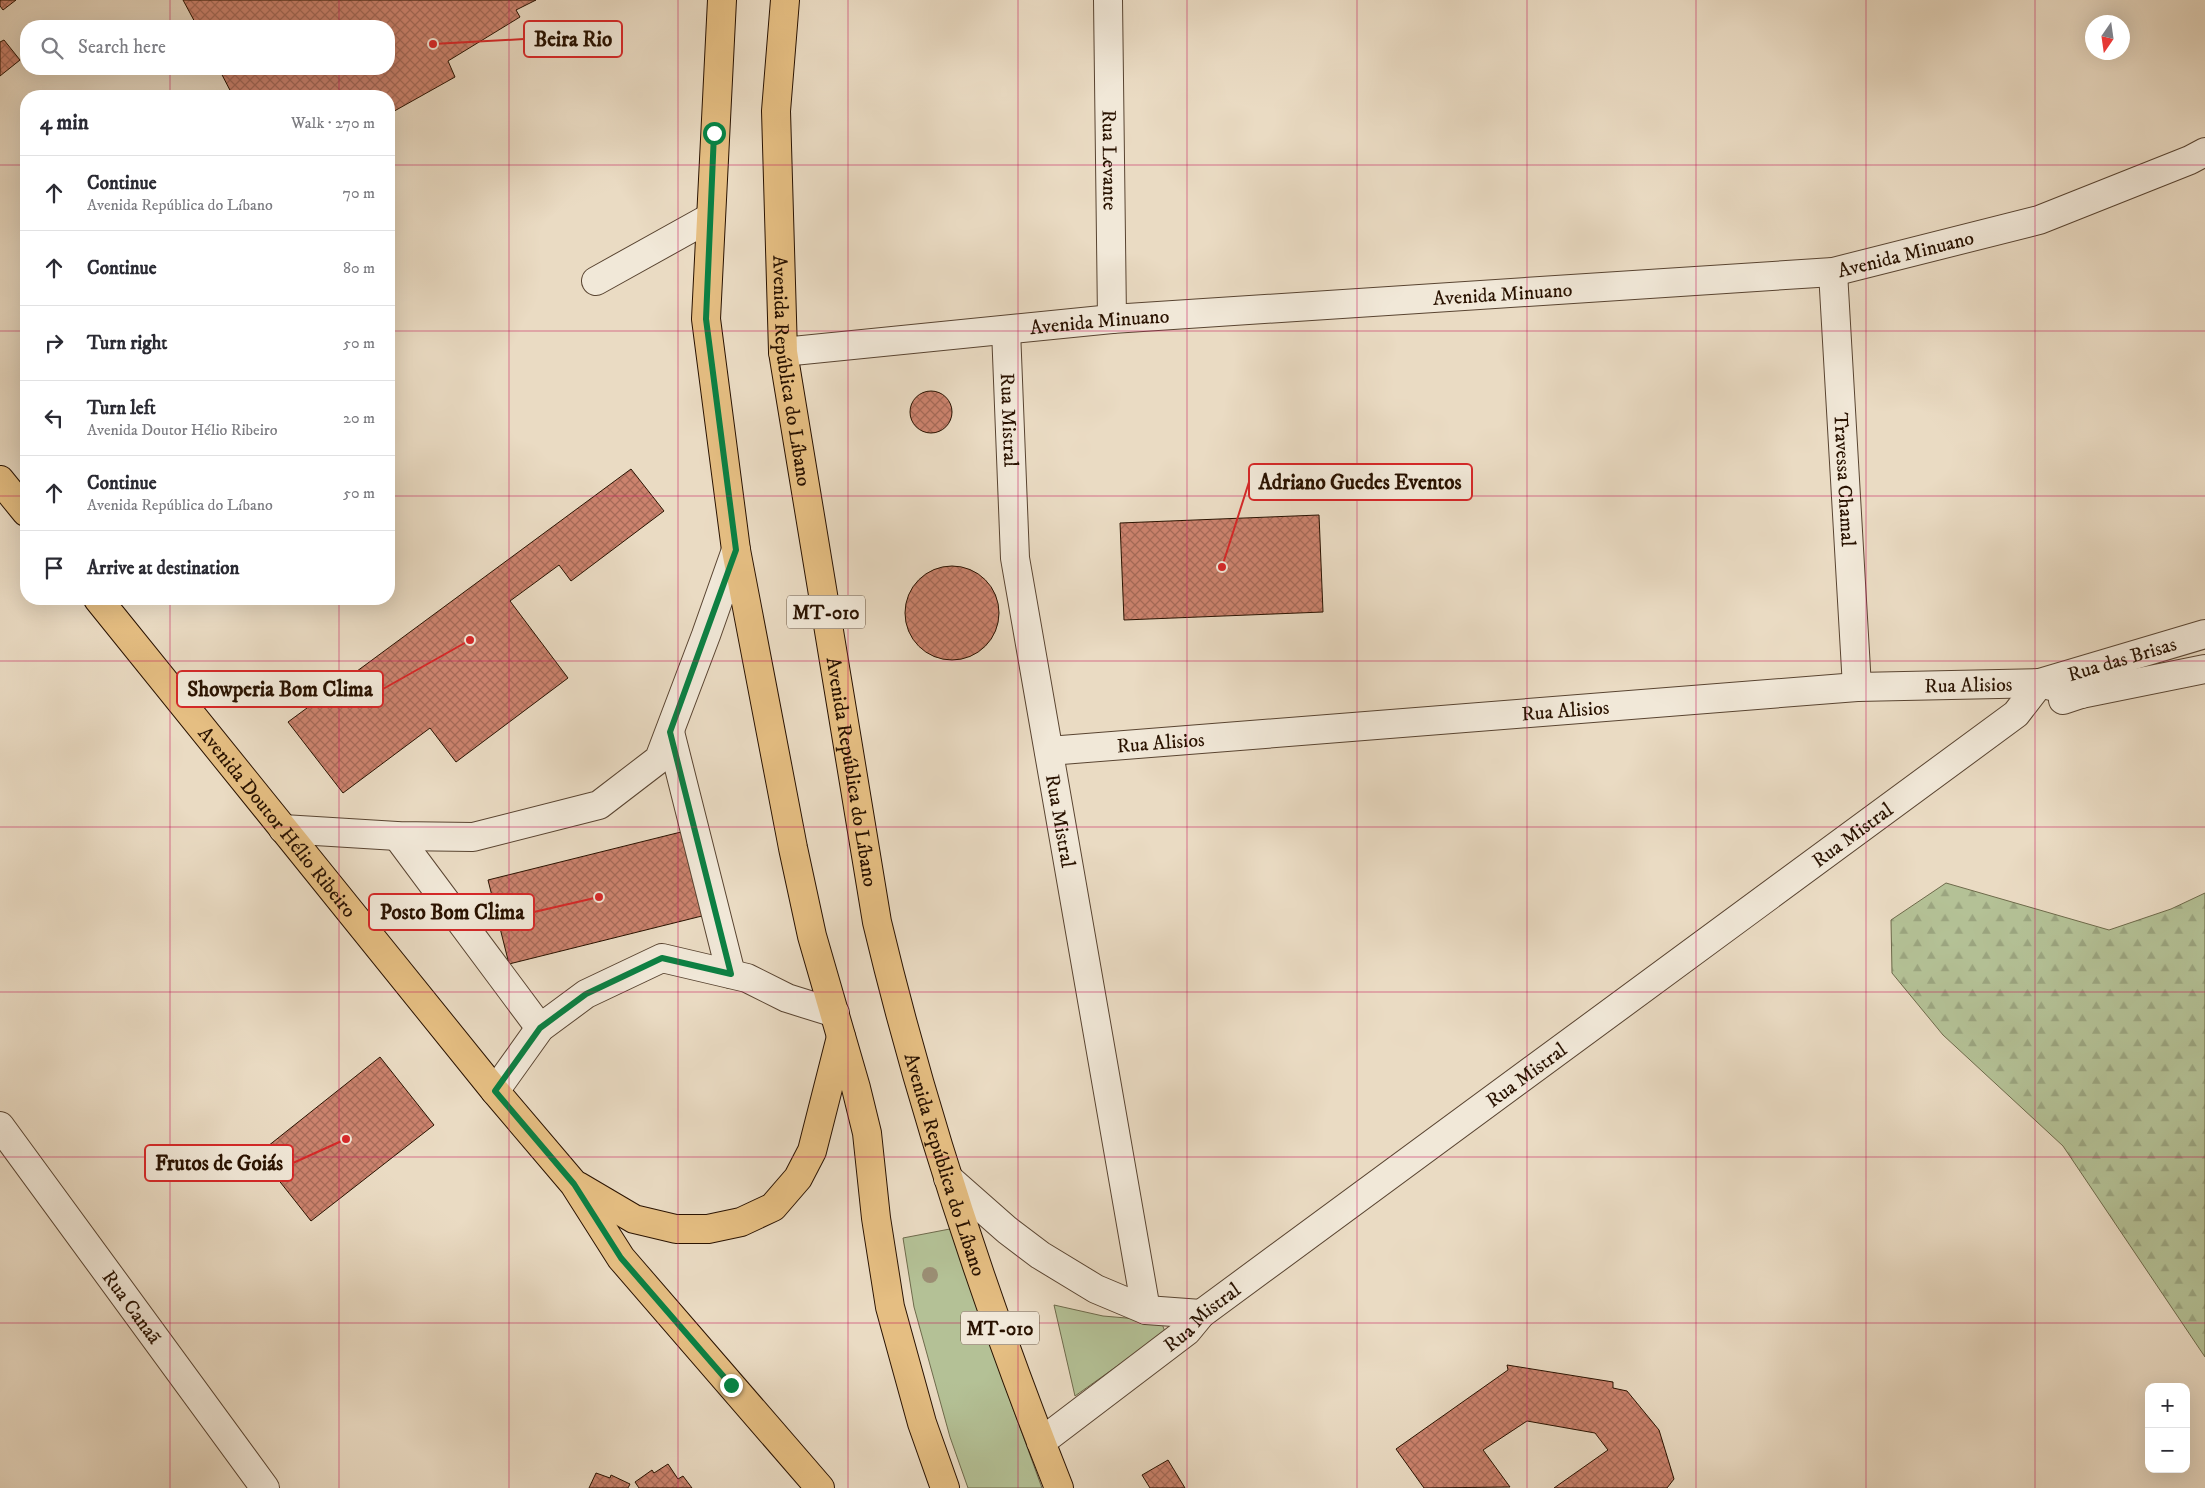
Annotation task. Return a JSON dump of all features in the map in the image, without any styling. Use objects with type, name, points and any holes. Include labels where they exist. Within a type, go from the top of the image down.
[{"type":"main road","points":[[722,0],[706,319],[736,550],[793,848],[812,936],[856,1088],[867,1133],[876,1218],[890,1307],[922,1423],[945,1488]]},
{"type":"main road","name":"Avenida República do Líbano","points":[[785,0],[776,111],[783,352],[877,922],[897,1005],[959,1213],[1041,1442],[1060,1488]]},
{"type":"main road","points":[[0,480],[20,505]]},
{"type":"main road","name":"Avenida Doutor Hélio Ribeiro","points":[[103,605],[495,1091],[574,1184]]},
{"type":"main road","points":[[574,1184],[634,1219],[676,1229],[708,1229],[741,1222],[773,1207],[798,1178],[812,1151],[838,1025]]},
{"type":"main road","points":[[574,1184],[621,1258],[820,1488]]},
{"type":"street","name":"Rua Levante","points":[[1108,0],[1112,319]]},
{"type":"street","name":"Avenida Minuano","points":[[783,352],[1112,319],[1833,272],[2039,220],[2190,160],[2205,152]]},
{"type":"street","points":[[596,280],[711,217]]},
{"type":"street","name":"Travessa Chamal","points":[[1833,272],[1857,686]]},
{"type":"street","name":"Rua Mistral","points":[[1006,330],[1016,558],[1146,1310]]},
{"type":"street","points":[[283,829],[397,836],[473,837],[599,805],[659,759],[736,550]]},
{"type":"street","name":"Rua das Brisas","points":[[2040,683],[2205,634]]},
{"type":"street","name":"Rua das Brisas","points":[[2080,694],[2205,669]]},
{"type":"street","name":"Rua Alisios","points":[[1049,751],[1857,686],[2040,683],[2080,694]]},
{"type":"street","name":"Rua Mistral","points":[[1041,1442],[1187,1331],[1201,1314],[2016,714],[2040,683]]},
{"type":"street","name":"Rua Mistral","points":[[2016,714],[2080,694]]},
{"type":"street","points":[[670,732],[731,974]]},
{"type":"street","points":[[397,836],[540,1028]]},
{"type":"street","points":[[495,1091],[540,1028],[586,994],[662,958],[747,978],[838,1025]]},
{"type":"street","name":"Rua Canaã","points":[[0,1126],[265,1488]]},
{"type":"street","points":[[948,1178],[1007,1230],[1047,1260],[1096,1290],[1146,1310],[1201,1314]]},
{"type":"green space","points":[[1946,883],[2109,930],[2171,909],[2205,893],[2205,1357],[2063,1146],[1943,1035],[1892,973],[1891,920]]},
{"type":"green space","points":[[955,1228],[978,1312],[1042,1488],[968,1488],[950,1437],[914,1307],[903,1238]]},
{"type":"green space","points":[[1054,1305],[1103,1316],[1161,1321],[1165,1332],[1075,1396]]},
{"type":"building","points":[[0,0],[16,0],[3,10],[0,6]]},
{"type":"building","points":[[183,0],[536,0],[516,10],[520,17],[448,61],[455,77],[395,111],[395,90],[230,90],[222,75],[395,75],[395,20],[194,20]]},
{"type":"building","points":[[4,40],[20,60],[0,76],[0,42]]},
{"type":"building","points":[[935,391],[943,394],[949,400],[952,412],[949,424],[943,430],[927,433],[919,430],[913,424],[910,408],[913,400],[919,394]]},
{"type":"building","points":[[631,469],[664,511],[571,581],[559,565],[510,601],[568,678],[456,762],[430,728],[343,793],[288,722]]},
{"type":"building","points":[[1319,515],[1323,612],[1124,620],[1120,523]]},
{"type":"building","points":[[943,566],[961,566],[986,579],[996,595],[999,613],[996,631],[986,647],[961,660],[943,660],[918,647],[905,622],[905,604],[918,579]]},
{"type":"building","points":[[689,830],[710,914],[509,964],[488,880]]},
{"type":"building","points":[[380,1057],[434,1125],[311,1221],[258,1154]]},
{"type":"building","points":[[1507,1365],[1613,1382],[1613,1388],[1627,1391],[1659,1430],[1674,1479],[1667,1488],[1554,1488],[1608,1450],[1595,1433],[1527,1421],[1483,1450],[1510,1487],[1424,1488],[1396,1449],[1508,1370]]},
{"type":"building","points":[[1168,1460],[1185,1488],[1150,1488],[1142,1475]]},
{"type":"building","points":[[668,1464],[678,1479],[683,1476],[692,1488],[639,1488],[635,1482],[652,1470],[654,1473]]},
{"type":"building","points":[[596,1473],[610,1478],[611,1475],[630,1484],[628,1488],[589,1488]]},
{"type":"place","name":"Beira Rio","points":[[433,44]]},
{"type":"place","name":"Adriano Guedes Eventos","points":[[1222,567]]},
{"type":"place","name":"Showperia Bom Clima","points":[[470,640]]},
{"type":"place","name":"Posto Bom Clima","points":[[599,897]]},
{"type":"place","name":"Frutos de Goiás","points":[[346,1139]]},
{"type":"route","points":[[714,133],[706,319],[736,550],[670,732],[731,974],[662,958],[586,994],[540,1028],[495,1091],[574,1184],[621,1258],[731,1385]]}]
